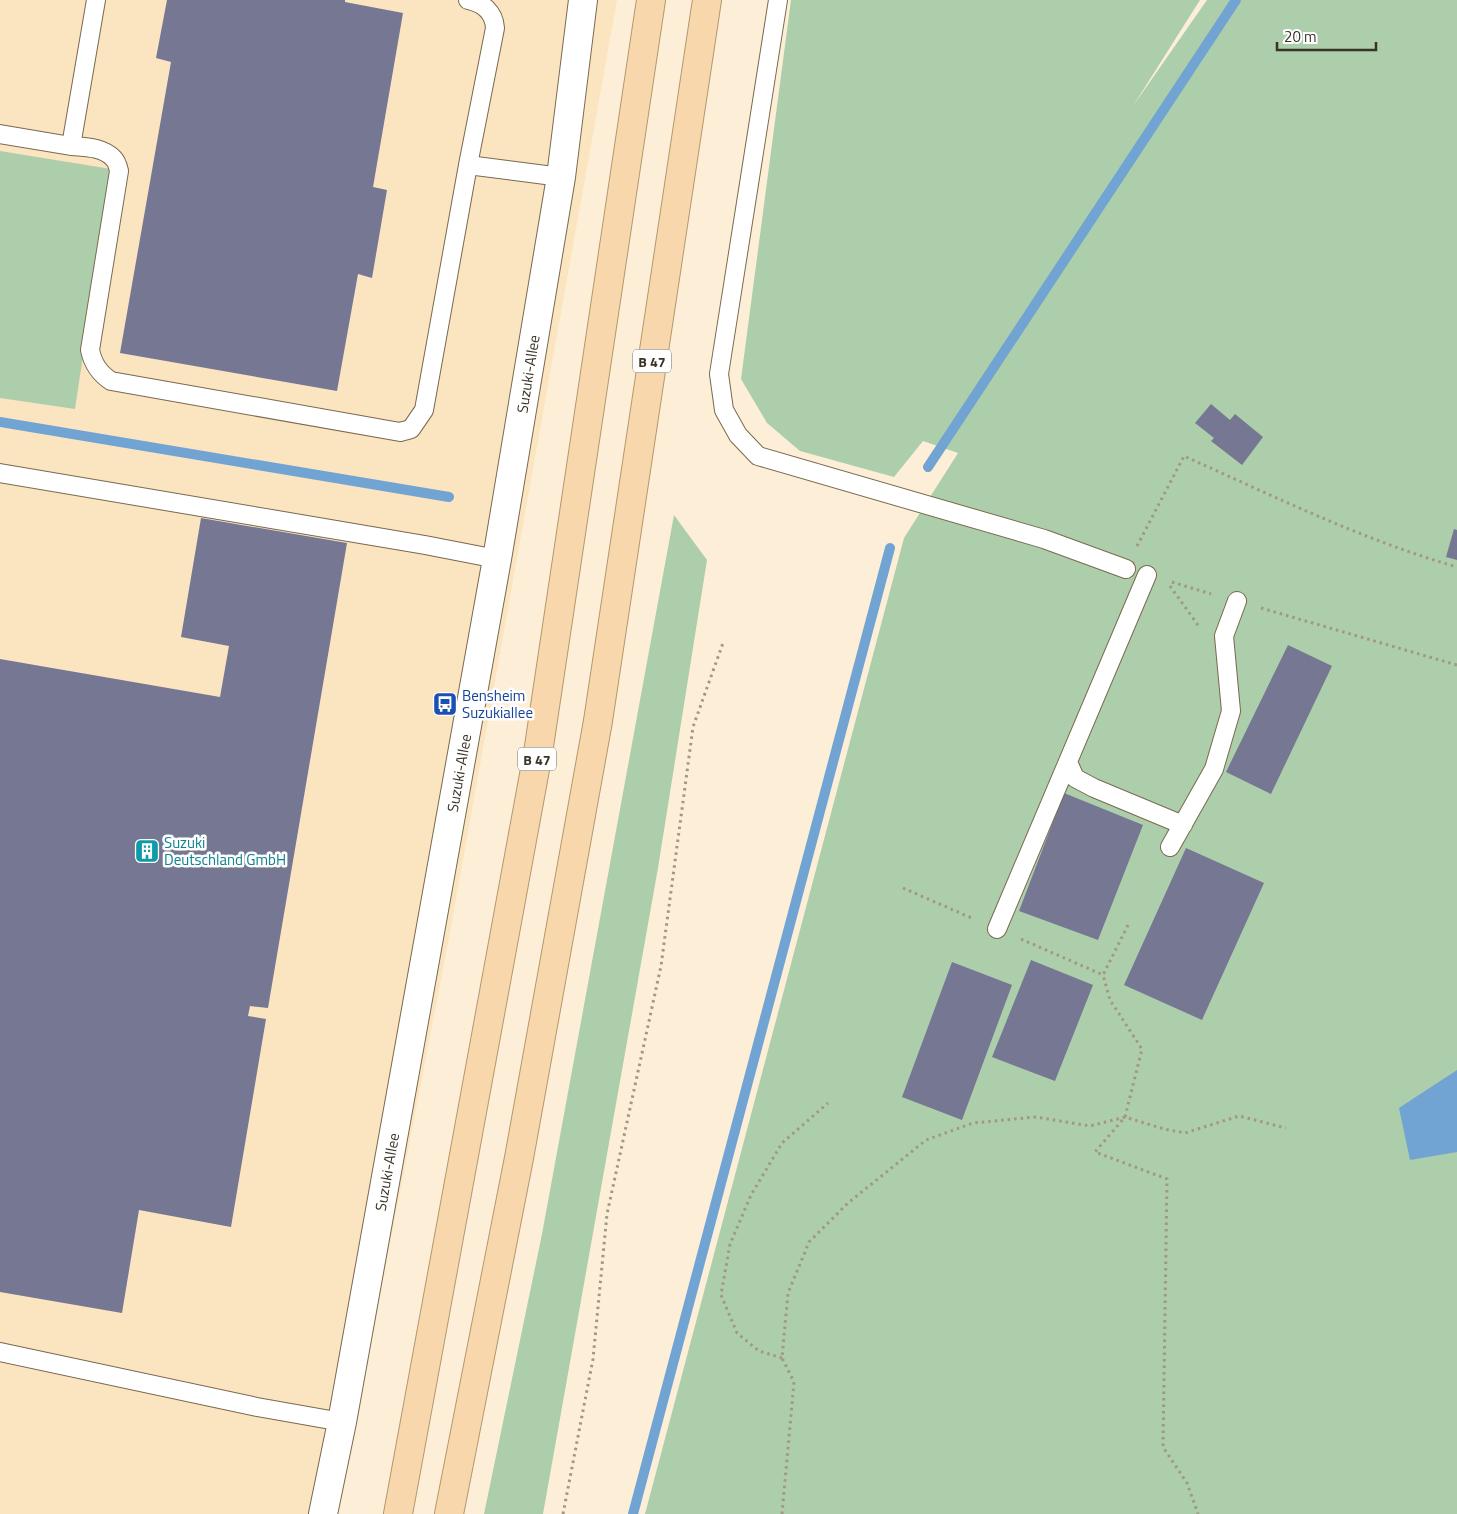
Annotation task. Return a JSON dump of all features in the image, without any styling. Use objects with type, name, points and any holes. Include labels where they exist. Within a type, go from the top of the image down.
[{"type":"highway","name":"B 47","points":[[398,1514],[538,753],[651,0]]},
{"type":"highway","name":"B 47","points":[[449,1514],[519,1158],[598,721],[707,0]]},
{"type":"street","name":"Suzuki-Allee","points":[[323,1514],[342,1422],[498,559],[561,177],[583,0]]},
{"type":"lane","points":[[71,146],[96,0]]},
{"type":"lane","points":[[0,134],[96,149],[105,152],[115,160],[119,171],[90,350],[92,360],[103,376],[111,381],[400,432],[411,429],[424,410],[494,28],[494,20],[490,12],[482,5],[468,0]]},
{"type":"lane","points":[[778,0],[719,374],[724,410],[738,436],[758,456],[1044,540],[1126,569]]},
{"type":"lane","points":[[468,165],[561,177]]},
{"type":"lane","points":[[0,473],[426,545],[498,559]]},
{"type":"lane","points":[[997,929],[1147,576]]},
{"type":"lane","points":[[1170,847],[1214,769],[1231,711],[1224,636],[1237,601]]},
{"type":"lane","points":[[1068,762],[1076,778],[1094,788],[1183,824]]},
{"type":"lane","points":[[0,1352],[257,1407],[342,1422]]},
{"type":"path","points":[[1126,569],[1184,456],[1328,521],[1431,560],[1457,567]]},
{"type":"path","points":[[1227,661],[1216,650],[1166,581],[1457,665]]},
{"type":"path","points":[[563,1514],[593,1359],[607,1214],[661,966],[694,727],[723,643]]},
{"type":"path","points":[[1128,925],[1102,975],[1110,1000],[1142,1049],[1125,1117],[1095,1152],[1167,1180],[1163,1447],[1187,1483],[1198,1514]]},
{"type":"path","points":[[782,1358],[759,1351],[737,1332],[721,1295],[730,1244],[751,1195],[782,1143],[828,1103]]},
{"type":"path","points":[[782,1514],[794,1382],[782,1358],[788,1293],[809,1242],[848,1203],[926,1140],[973,1123],[1036,1117],[1090,1126],[1125,1117],[1164,1129],[1185,1133],[1239,1116],[1286,1128]]},
{"type":"shaded area","points":[[0,0],[617,0],[449,938],[338,1514],[0,1514]]},
{"type":"green space","points":[[791,0],[1200,0],[1133,106],[1207,0],[1457,0],[1457,1514],[645,1514],[904,538],[958,453],[923,441],[894,477],[800,451],[767,423],[741,379]]},
{"type":"green space","points":[[0,151],[111,169],[75,409],[0,398]]},
{"type":"green space","points":[[674,515],[707,560],[658,868],[543,1514],[484,1514],[542,1234]]},
{"type":"water","points":[[1457,1070],[1457,1152],[1410,1160],[1399,1108]]},
{"type":"building","points":[[167,0],[345,0],[345,2],[403,13],[373,187],[387,190],[372,278],[358,274],[337,391],[120,353],[171,62],[156,58]]},
{"type":"building","points":[[1211,404],[1230,420],[1235,414],[1263,437],[1242,465],[1211,441],[1214,438],[1195,423]]},
{"type":"building","name":"Suzuki Deutschland GmbH","points":[[201,518],[347,543],[268,1008],[250,1006],[248,1016],[266,1019],[231,1227],[139,1210],[122,1313],[0,1292],[0,659],[220,697],[229,646],[181,637]]},
{"type":"building","points":[[1454,529],[1457,530],[1457,560],[1446,557]]},
{"type":"building","points":[[1288,645],[1332,666],[1271,794],[1226,772]]},
{"type":"building","points":[[1064,793],[1143,825],[1098,940],[1019,911]]},
{"type":"building","points":[[1186,848],[1264,883],[1202,1020],[1124,985]]},
{"type":"building","points":[[1031,960],[1093,985],[1055,1081],[992,1057]]},
{"type":"building","points":[[952,962],[1012,985],[962,1120],[902,1097]]},
{"type":"waterway","points":[[928,467],[1236,0]]},
{"type":"waterway","points":[[0,422],[449,497]]},
{"type":"waterway","points":[[633,1514],[890,548]]},
{"type":"place","name":"Bensheim Suzukiallee","points":[[445,704]]},
{"type":"place","name":"Suzuki Deutschland GmbH","points":[[147,851]]}]
